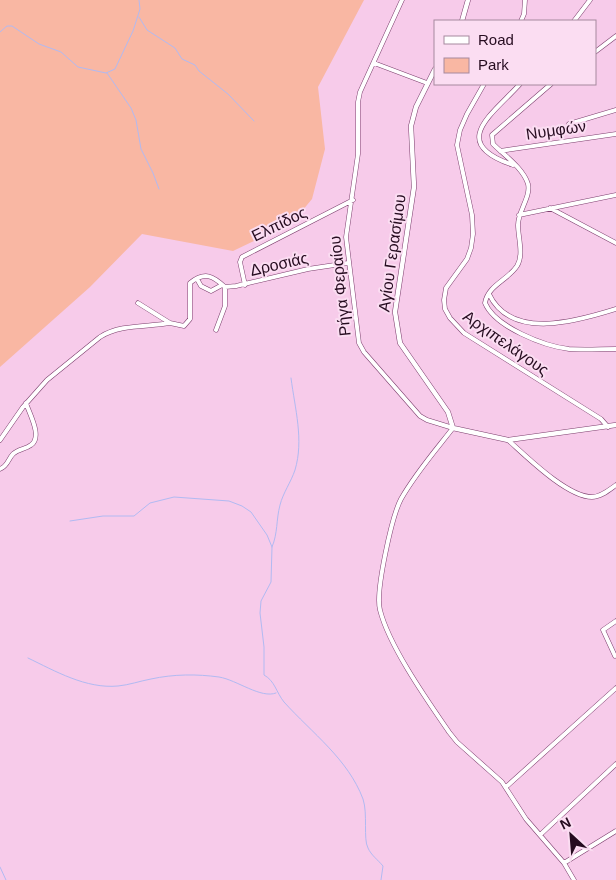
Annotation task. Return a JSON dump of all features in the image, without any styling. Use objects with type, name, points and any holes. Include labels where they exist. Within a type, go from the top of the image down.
[{"type":"street","name":"Ρήγα Φεραίου","points":[[402,0],[358,102],[360,139],[353,200],[347,227],[348,263],[360,347],[420,416],[427,420],[453,428],[508,440],[616,426]]},
{"type":"street","points":[[462,20],[468,0]]},
{"type":"street","points":[[521,20],[525,0]]},
{"type":"street","points":[[575,20],[591,0]]},
{"type":"street","points":[[596,51],[616,36]]},
{"type":"street","points":[[374,63],[427,83]]},
{"type":"street","name":"Αγίου Γερασίμου","points":[[434,71],[416,107],[411,126],[414,187],[396,299],[396,329],[400,343],[409,358],[448,412],[453,428]]},
{"type":"street","name":"Αρχιπελάγους","points":[[483,85],[460,130],[457,145],[469,200],[473,234],[467,259],[446,288],[445,309],[450,318],[464,333],[601,419],[608,427]]},
{"type":"street","points":[[515,166],[502,161],[486,150],[480,143],[479,134],[485,121],[519,85]]},
{"type":"street","points":[[550,85],[494,132],[493,144],[515,166],[528,183],[528,192],[519,215],[520,260],[517,266],[489,294],[485,304],[492,315],[510,327],[544,344],[570,349],[616,349]]},
{"type":"street","points":[[569,124],[616,110]]},
{"type":"street","name":"Νυμφών","points":[[500,151],[616,134]]},
{"type":"street","points":[[519,215],[616,195]]},
{"type":"street","name":"Ελπίδος","points":[[245,285],[240,262],[242,257],[353,200]]},
{"type":"street","points":[[550,208],[616,243]]},
{"type":"street","name":"Δροσιάς","points":[[197,279],[201,286],[211,291],[223,286],[245,285],[308,270],[348,263]]},
{"type":"street","points":[[138,303],[170,322],[184,326],[189,324],[190,283],[210,276],[219,280],[223,286],[225,306],[216,330]]},
{"type":"street","points":[[489,294],[494,305],[502,311],[518,318],[540,323],[568,322],[616,309]]},
{"type":"street","points":[[0,440],[26,404],[47,380],[107,332],[170,322]]},
{"type":"street","points":[[0,469],[4,468],[13,454],[32,445],[35,439],[34,426],[26,404]]},
{"type":"street","points":[[453,428],[400,500],[382,571],[379,590],[380,609],[393,643],[449,732],[457,742],[495,774],[506,787],[521,813],[566,862],[574,880]]},
{"type":"street","points":[[508,440],[554,478],[581,496],[594,497],[616,485]]},
{"type":"street","points":[[616,620],[603,630],[616,656],[616,662]]},
{"type":"street","points":[[506,787],[616,688]]},
{"type":"street","points":[[540,835],[616,764]]},
{"type":"street","points":[[566,862],[616,831]]},
{"type":"green space","points":[[0,0],[364,0],[318,87],[325,149],[312,199],[292,223],[233,251],[142,234],[90,287],[0,367]]},
{"type":"waterway","points":[[0,32],[7,26],[12,26],[39,44],[61,52],[78,67],[106,73],[115,69],[133,31],[140,9],[139,0]]},
{"type":"waterway","points":[[139,17],[147,30],[175,48],[182,59],[195,65],[199,71],[228,94],[254,121]]},
{"type":"waterway","points":[[107,73],[131,108],[136,120],[141,149],[159,189]]},
{"type":"waterway","points":[[272,547],[280,505],[298,459],[298,424],[291,378]]},
{"type":"waterway","points":[[70,521],[103,516],[134,516],[150,503],[174,497],[229,501],[251,512],[267,535],[272,547],[271,582],[261,601],[260,613],[264,647],[264,675],[268,677],[284,702],[339,759],[356,785],[363,799],[368,848],[383,866],[381,880]]},
{"type":"waterway","points":[[28,658],[71,678],[94,685],[118,686],[168,676],[202,675],[226,679],[263,693],[276,693]]},
{"type":"waterway","points":[[0,867],[6,880]]}]
